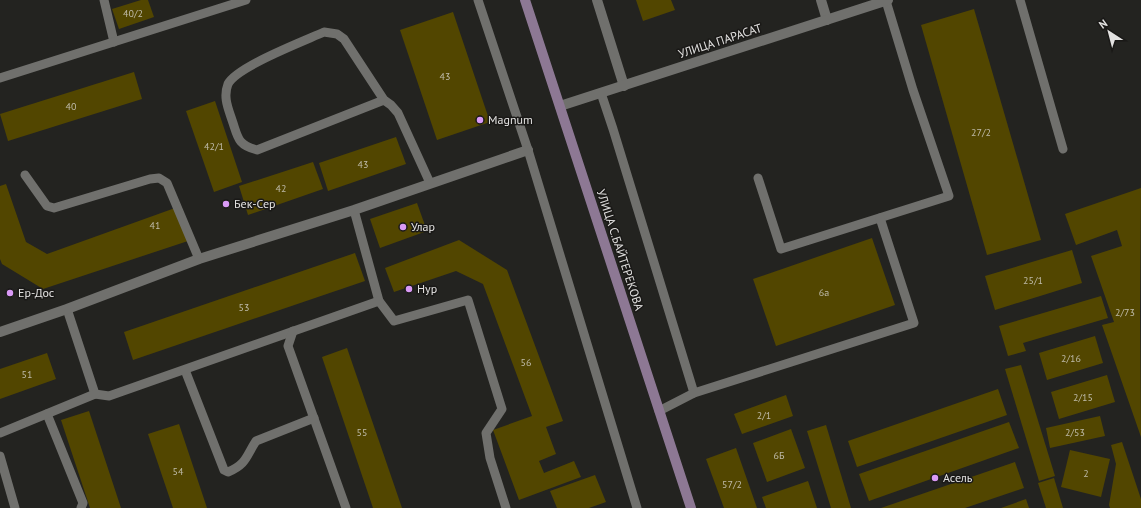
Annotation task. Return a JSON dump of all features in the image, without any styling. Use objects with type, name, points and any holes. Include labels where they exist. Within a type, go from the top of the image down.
[{"type":"main road","name":"УЛИЦА С.БАЙТЕРЕКОВА","points":[[526,0],[569,137],[691,508]]},
{"type":"street","points":[[597,0],[624,86]]},
{"type":"street","points":[[821,0],[827,20]]},
{"type":"street","name":"УЛИЦА ПАРАСАТ","points":[[560,106],[887,0]]},
{"type":"street","points":[[0,332],[67,309],[199,259],[354,210],[528,150]]},
{"type":"lane","points":[[104,0],[114,42]]},
{"type":"lane","points":[[0,78],[246,0]]},
{"type":"lane","points":[[478,0],[528,150],[636,508]]},
{"type":"lane","points":[[758,178],[782,249],[949,196],[914,90],[887,0]]},
{"type":"lane","points":[[1020,0],[1063,149]]},
{"type":"lane","points":[[384,100],[257,150],[246,147],[238,140],[225,99],[228,85],[233,77],[248,67],[324,32],[337,34],[344,40],[384,100],[398,113],[430,183]]},
{"type":"lane","points":[[601,93],[694,393]]},
{"type":"lane","points":[[25,175],[47,206],[54,208],[150,179],[159,178],[167,183],[199,259]]},
{"type":"lane","points":[[354,210],[379,301],[394,321],[468,300],[502,409],[486,433],[490,458],[506,508]]},
{"type":"lane","points":[[658,411],[694,393],[914,324],[880,218]]},
{"type":"lane","points":[[0,433],[95,394],[109,396],[379,301]]},
{"type":"lane","points":[[67,309],[95,394]]},
{"type":"lane","points":[[293,331],[288,346],[346,508]]},
{"type":"lane","points":[[185,370],[224,470],[228,472],[238,468],[246,459],[256,441],[314,418]]},
{"type":"lane","points":[[47,414],[83,503],[80,508]]},
{"type":"lane","points":[[0,456],[15,508]]},
{"type":"building","points":[[141,0],[148,0],[154,17],[119,29],[112,9]]},
{"type":"building","points":[[636,0],[671,0],[675,10],[643,21]]},
{"type":"building","points":[[974,9],[1041,240],[987,255],[921,25]]},
{"type":"building","points":[[453,12],[490,122],[437,140],[400,30]]},
{"type":"building","points":[[134,72],[142,99],[8,141],[0,114]]},
{"type":"building","points":[[215,101],[242,182],[214,192],[186,111]]},
{"type":"building","points":[[396,137],[406,164],[328,191],[319,163]]},
{"type":"building","points":[[313,162],[323,189],[248,215],[239,186]]},
{"type":"building","points":[[6,184],[26,242],[47,254],[175,208],[188,241],[43,289],[2,264],[0,259],[0,186]]},
{"type":"building","points":[[1141,188],[1141,437],[1102,325],[1114,322],[1091,256],[1122,246],[1117,230],[1076,245],[1065,214]]},
{"type":"building","points":[[417,203],[427,231],[380,248],[370,219]]},
{"type":"building","points":[[872,238],[895,305],[776,346],[753,279]]},
{"type":"building","points":[[459,240],[507,270],[563,421],[546,427],[556,454],[539,461],[544,473],[574,461],[581,477],[519,500],[493,430],[532,416],[483,284],[456,271],[394,292],[385,268]]},
{"type":"building","points":[[1072,250],[1082,283],[995,310],[985,276]]},
{"type":"building","points":[[355,253],[365,281],[133,360],[124,332]]},
{"type":"building","points":[[1101,296],[1108,318],[1023,343],[1026,351],[1008,356],[999,326]]},
{"type":"building","points":[[1095,336],[1103,363],[1047,380],[1039,353]]},
{"type":"building","points":[[347,348],[402,508],[373,508],[322,357]]},
{"type":"building","points":[[47,353],[56,379],[0,399],[0,369]]},
{"type":"building","points":[[1021,365],[1055,476],[1039,481],[1005,369]]},
{"type":"building","points":[[1107,375],[1115,402],[1059,419],[1051,392]]},
{"type":"building","points":[[998,389],[1007,415],[857,467],[848,441]]},
{"type":"building","points":[[786,395],[793,416],[742,434],[734,414]]},
{"type":"building","points":[[89,411],[121,508],[90,508],[61,420]]},
{"type":"building","points":[[1100,416],[1105,436],[1050,448],[1046,428]]},
{"type":"building","points":[[1009,422],[1019,448],[869,501],[859,474]]},
{"type":"building","points":[[179,424],[207,508],[173,508],[148,434]]},
{"type":"building","points":[[826,425],[851,508],[831,508],[807,431]]},
{"type":"building","points":[[791,429],[805,468],[767,482],[753,443]]},
{"type":"building","points":[[1122,442],[1141,499],[1141,508],[1110,508],[1109,505],[1116,464],[1111,445]]},
{"type":"building","points":[[736,448],[757,508],[724,508],[706,459]]},
{"type":"building","points":[[1070,450],[1110,459],[1101,497],[1061,487]]},
{"type":"building","points":[[1015,462],[1024,488],[965,508],[881,508]]},
{"type":"building","points":[[595,475],[606,502],[589,508],[557,508],[550,491]]},
{"type":"building","points":[[1054,478],[1063,508],[1046,508],[1038,483]]},
{"type":"building","points":[[808,481],[817,508],[766,508],[762,497]]},
{"type":"building","points":[[1026,499],[1029,508],[1001,508]]},
{"type":"place","name":"Magnum","points":[[480,120]]},
{"type":"place","name":"Бек-Сер","points":[[226,204]]},
{"type":"place","name":"Улар","points":[[403,227]]},
{"type":"place","name":"Нур","points":[[409,289]]},
{"type":"place","name":"Ер-Дос","points":[[10,293]]},
{"type":"place","name":"Асель","points":[[935,478]]}]
